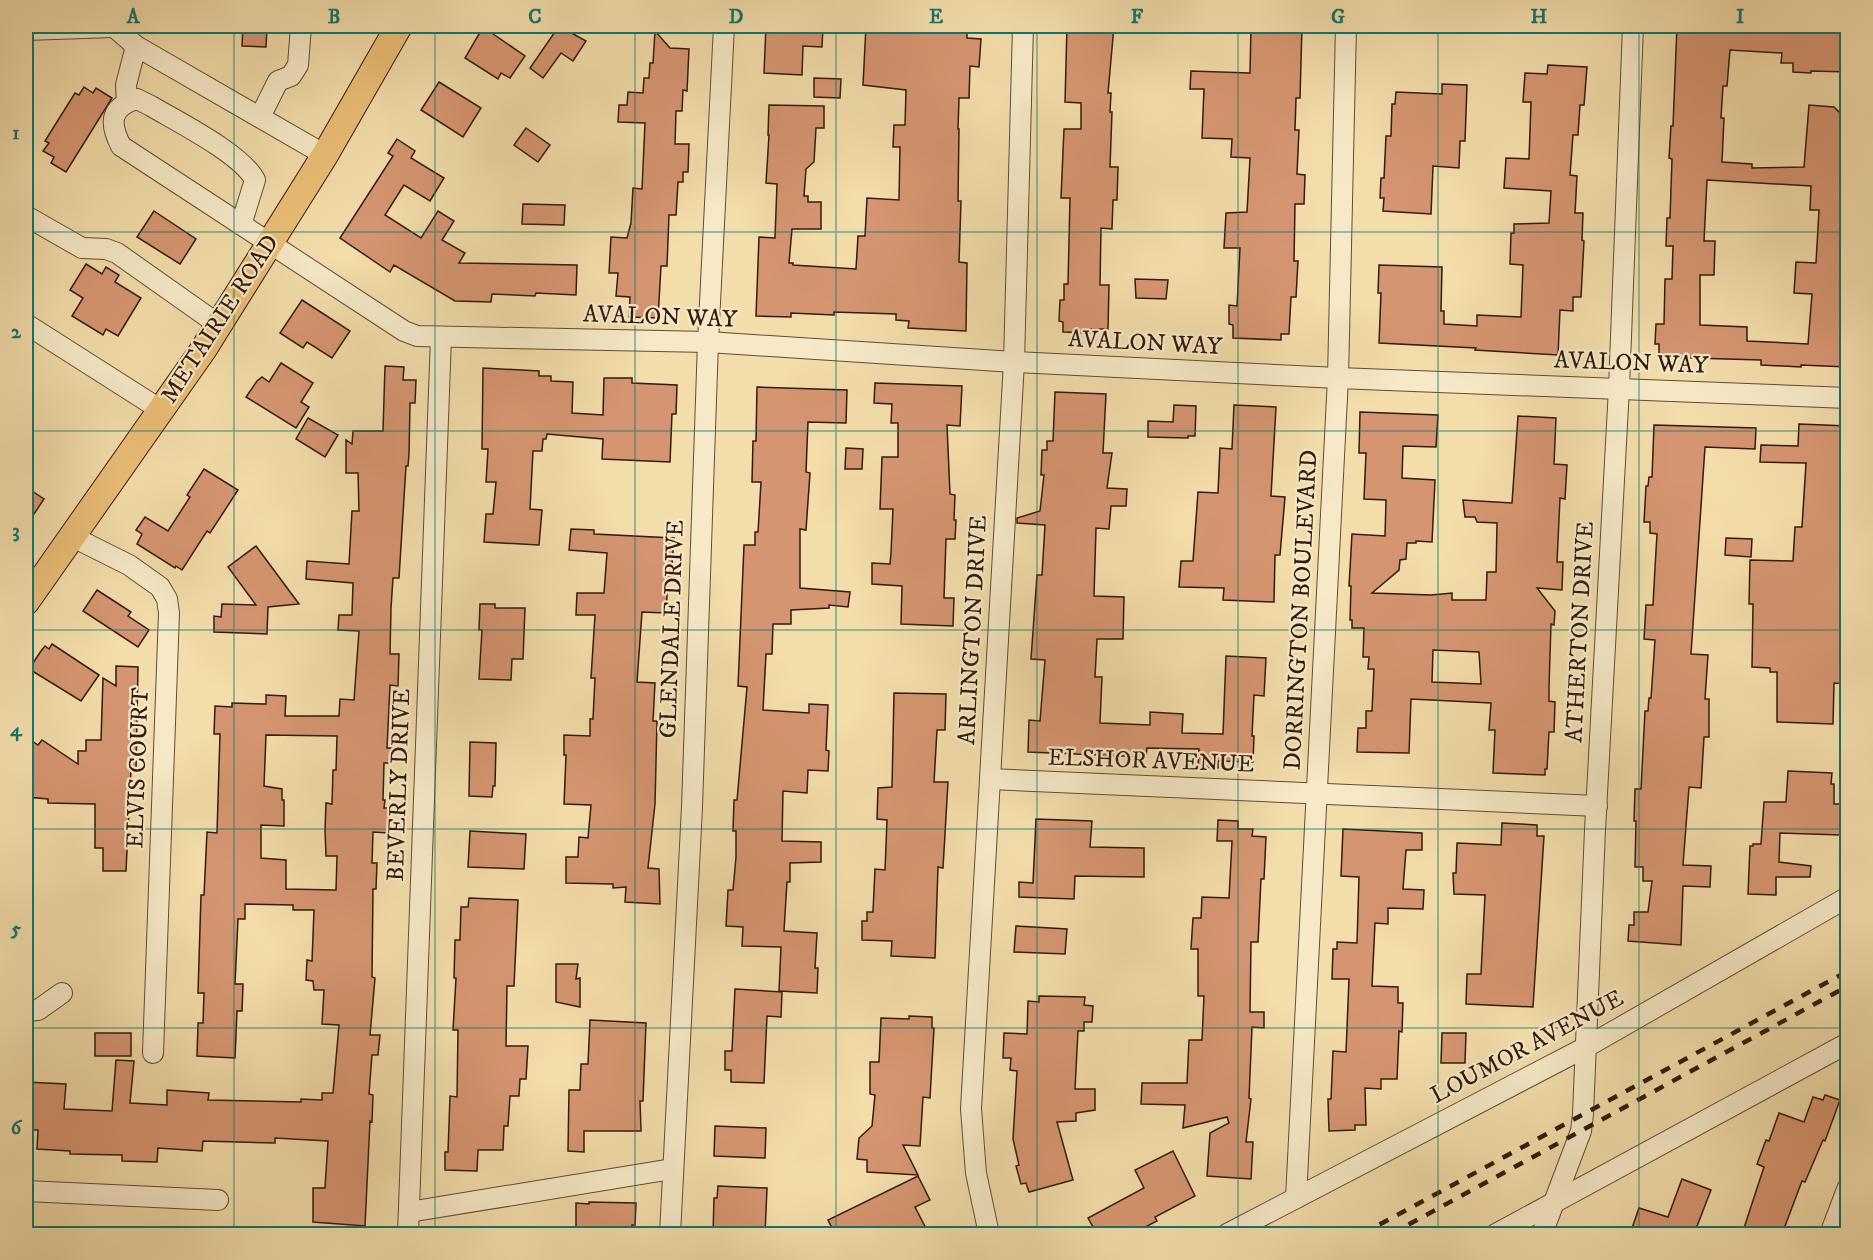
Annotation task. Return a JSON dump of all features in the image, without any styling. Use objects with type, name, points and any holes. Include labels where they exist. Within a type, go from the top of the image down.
[{"type":"main road","name":"METAIRIE ROAD","points":[[26,602],[219,325],[325,155],[399,26]]},
{"type":"street","points":[[26,30],[113,26],[136,46],[325,155]]},
{"type":"street","points":[[260,117],[278,81],[291,76],[298,65],[301,26]]},
{"type":"street","name":"GLENDALE DRIVE","points":[[670,1234],[692,807],[708,342],[724,26]]},
{"type":"street","name":"ARLINGTON DRIVE","points":[[989,1234],[976,1173],[971,1109],[1014,362],[1023,26]]},
{"type":"street","name":"DORRINGTON BOULEVARD","points":[[1296,1198],[1338,378],[1346,26]]},
{"type":"street","name":"ATHERTON DRIVE","points":[[1542,1234],[1581,1131],[1588,1046],[1597,806],[1619,388],[1633,26]]},
{"type":"street","points":[[136,46],[126,86],[127,102],[137,99],[152,106],[235,157],[251,171],[255,180],[241,225]]},
{"type":"street","name":"AVALON WAY","points":[[127,102],[115,114],[113,130],[121,146],[404,331],[417,336],[708,342],[1014,362],[1338,378],[1848,398]]},
{"type":"street","points":[[26,216],[82,248],[106,249],[117,253],[219,325]]},
{"type":"street","points":[[26,324],[161,410]]},
{"type":"street","name":"BEVERLY DRIVE","points":[[408,1234],[441,337]]},
{"type":"street","name":"ELVIS COURT","points":[[73,537],[129,564],[160,587],[167,599],[169,613],[153,1053]]},
{"type":"street","name":"ELSHOR AVENUE","points":[[990,779],[1597,806]]},
{"type":"street","name":"LOUMOR AVENUE","points":[[1227,1234],[1588,1046],[1848,897]]},
{"type":"street","points":[[26,1011],[38,1010],[62,993]]},
{"type":"street","points":[[1496,1234],[1848,1043]]},
{"type":"street","points":[[409,1212],[672,1169]]},
{"type":"street","points":[[1830,1234],[1848,1187]]},
{"type":"street","points":[[26,1191],[218,1200]]},
{"type":"building","points":[[243,26],[267,26],[266,47],[242,46]]},
{"type":"building","points":[[559,26],[586,41],[573,61],[561,53],[543,78],[530,68]]},
{"type":"building","points":[[766,26],[823,26],[822,47],[803,46],[802,75],[764,73]]},
{"type":"building","points":[[866,26],[967,26],[967,38],[981,39],[979,67],[970,66],[969,98],[959,98],[958,201],[961,201],[959,262],[967,263],[966,331],[908,328],[909,321],[896,320],[896,314],[834,312],[834,315],[791,313],[791,317],[756,316],[759,237],[775,238],[777,184],[766,183],[769,105],[824,106],[824,128],[816,128],[814,162],[806,169],[804,196],[808,196],[808,202],[821,202],[821,229],[792,229],[789,263],[856,269],[858,236],[865,236],[867,198],[899,200],[900,147],[893,147],[894,125],[905,125],[906,90],[863,85]]},
{"type":"building","points":[[1067,26],[1114,26],[1108,93],[1111,93],[1110,112],[1112,112],[1110,167],[1118,167],[1117,200],[1113,200],[1112,229],[1101,228],[1100,285],[1109,285],[1108,329],[1090,329],[1090,333],[1063,332],[1063,322],[1059,321],[1060,300],[1064,300],[1064,284],[1068,284],[1070,198],[1061,198],[1064,129],[1081,129],[1081,103],[1065,102]]},
{"type":"building","points":[[1251,26],[1302,26],[1300,98],[1296,98],[1295,130],[1299,130],[1297,174],[1305,175],[1304,204],[1295,204],[1294,261],[1298,261],[1296,297],[1291,297],[1289,334],[1281,334],[1281,340],[1233,338],[1233,325],[1229,324],[1229,305],[1237,306],[1240,248],[1224,248],[1226,213],[1247,212],[1250,158],[1231,157],[1232,139],[1202,138],[1204,89],[1190,89],[1191,71],[1250,73]]},
{"type":"building","points":[[1677,26],[1848,26],[1848,72],[1793,72],[1793,63],[1781,63],[1782,53],[1730,50],[1727,86],[1723,86],[1721,118],[1724,118],[1722,162],[1752,164],[1752,168],[1804,167],[1809,105],[1834,107],[1842,115],[1848,116],[1848,367],[1761,365],[1761,360],[1659,357],[1659,344],[1655,344],[1656,324],[1664,324],[1665,279],[1672,279],[1673,246],[1666,246],[1667,218],[1670,218],[1672,159],[1669,158],[1671,126],[1673,126]],"holes":[[[1707,180],[1811,186],[1810,210],[1819,210],[1816,263],[1796,262],[1794,293],[1812,294],[1808,344],[1747,341],[1747,327],[1700,325],[1700,275],[1714,275],[1715,241],[1704,241]]]},
{"type":"building","points":[[483,27],[525,56],[510,78],[501,73],[498,79],[465,58]]},
{"type":"building","points":[[655,31],[670,48],[689,49],[687,91],[683,90],[682,111],[676,111],[675,144],[689,144],[688,172],[683,172],[683,182],[678,182],[676,215],[669,215],[667,266],[661,266],[658,318],[629,317],[630,297],[616,296],[618,273],[609,273],[611,237],[627,238],[631,223],[633,188],[642,189],[645,123],[618,122],[619,105],[627,105],[628,92],[643,93],[644,78],[649,78],[650,63],[653,63]]},
{"type":"building","points":[[1548,65],[1587,67],[1584,105],[1580,105],[1578,135],[1573,135],[1570,175],[1577,176],[1575,213],[1583,213],[1581,297],[1573,297],[1573,311],[1560,310],[1558,355],[1379,343],[1381,293],[1378,293],[1379,265],[1442,267],[1441,311],[1444,311],[1444,324],[1477,326],[1477,315],[1521,317],[1523,265],[1510,264],[1511,233],[1514,233],[1514,224],[1549,223],[1551,191],[1504,188],[1506,158],[1529,159],[1531,102],[1523,102],[1525,73],[1547,74]]},
{"type":"building","points":[[814,78],[841,79],[840,98],[814,97]]},
{"type":"building","points":[[439,82],[481,108],[463,137],[421,110]]},
{"type":"building","points":[[1442,84],[1467,85],[1465,141],[1460,141],[1459,168],[1433,166],[1431,214],[1383,211],[1384,198],[1380,198],[1381,178],[1384,178],[1386,136],[1391,136],[1392,104],[1395,104],[1396,92],[1442,94]]},
{"type":"building","points":[[84,87],[93,93],[96,88],[112,98],[66,172],[51,163],[54,157],[43,151],[49,143],[45,141],[75,93],[79,95]]},
{"type":"building","points":[[526,128],[550,145],[538,162],[514,145]]},
{"type":"building","points":[[397,139],[415,151],[411,158],[444,178],[430,201],[404,185],[385,215],[421,238],[438,211],[454,221],[442,240],[465,253],[459,263],[577,265],[576,295],[492,294],[491,302],[455,301],[394,265],[390,272],[340,238],[393,156],[388,153]]},
{"type":"building","points":[[523,204],[565,205],[564,225],[522,224]]},
{"type":"building","points":[[154,211],[196,239],[180,264],[137,237]]},
{"type":"building","points":[[86,264],[102,274],[106,267],[119,275],[115,282],[141,298],[118,336],[106,329],[103,335],[72,316],[83,298],[70,290]]},
{"type":"building","points":[[1135,279],[1168,280],[1166,299],[1136,298]]},
{"type":"building","points":[[302,300],[350,331],[332,358],[307,342],[303,348],[280,333]]},
{"type":"building","points":[[281,363],[313,383],[301,402],[309,407],[296,428],[246,397],[262,377],[269,382]]},
{"type":"building","points":[[385,366],[404,367],[403,380],[416,380],[415,403],[410,403],[409,454],[408,466],[406,466],[399,578],[393,578],[391,608],[390,654],[399,654],[398,686],[390,685],[387,748],[392,748],[392,763],[384,763],[383,800],[385,800],[384,808],[389,808],[388,833],[373,832],[372,863],[377,863],[376,889],[373,889],[372,977],[375,978],[370,1035],[380,1035],[378,1055],[372,1055],[369,1094],[373,1095],[372,1122],[370,1121],[365,1226],[313,1222],[313,1188],[325,1188],[328,1141],[275,1138],[275,1143],[203,1141],[202,1151],[158,1148],[157,1162],[122,1161],[122,1155],[70,1154],[70,1151],[37,1149],[38,1130],[26,1130],[26,1082],[66,1084],[64,1109],[112,1111],[116,1060],[134,1061],[130,1103],[167,1105],[167,1090],[209,1093],[208,1100],[301,1102],[301,1099],[322,1100],[322,1093],[333,1093],[339,1025],[322,1024],[324,990],[314,990],[313,981],[306,980],[307,960],[312,961],[314,910],[293,910],[293,905],[245,904],[245,919],[238,919],[235,984],[243,984],[242,1011],[237,1011],[235,1058],[197,1056],[198,1023],[203,1023],[204,993],[198,993],[201,895],[204,895],[207,832],[217,833],[220,734],[214,734],[215,706],[232,707],[232,703],[266,704],[266,695],[286,696],[285,716],[339,716],[340,699],[354,700],[359,631],[338,630],[339,615],[352,615],[353,583],[306,579],[307,561],[349,564],[352,511],[359,511],[358,473],[346,473],[346,440],[352,444],[353,431],[383,431]],"holes":[[[266,735],[337,736],[332,804],[326,803],[325,830],[326,856],[337,856],[336,890],[286,889],[286,860],[261,858],[261,825],[284,826],[282,789],[264,786]]]},
{"type":"building","points":[[483,368],[539,371],[539,376],[551,376],[551,381],[573,382],[572,413],[603,415],[604,378],[632,378],[632,383],[677,385],[676,414],[672,414],[670,462],[602,459],[603,439],[547,434],[546,439],[543,439],[542,451],[533,451],[530,509],[542,510],[539,545],[484,542],[486,514],[493,514],[496,482],[486,482],[488,449],[482,449]]},
{"type":"building","points":[[875,383],[962,386],[960,426],[947,425],[950,494],[955,495],[954,520],[956,520],[955,539],[946,539],[944,598],[954,598],[953,626],[901,624],[902,586],[872,584],[872,563],[890,564],[891,553],[893,509],[880,509],[882,457],[898,457],[898,423],[891,423],[892,404],[874,403]]},
{"type":"building","points":[[757,387],[847,390],[846,423],[808,422],[806,472],[810,473],[806,530],[800,529],[800,588],[850,592],[848,607],[829,605],[829,608],[791,610],[791,624],[773,624],[772,654],[766,654],[763,710],[809,713],[809,704],[828,705],[826,750],[829,751],[828,771],[808,770],[807,793],[783,791],[782,841],[821,842],[821,862],[790,863],[784,931],[817,933],[815,968],[818,968],[817,993],[779,991],[781,947],[742,946],[743,927],[726,926],[728,890],[733,890],[736,857],[736,831],[733,831],[734,800],[737,800],[747,687],[738,686],[744,545],[755,545],[761,482],[752,482],[753,441],[756,441]]},
{"type":"building","points":[[1055,392],[1106,394],[1103,453],[1112,453],[1107,488],[1127,489],[1126,506],[1111,506],[1109,529],[1096,528],[1094,596],[1124,597],[1123,639],[1097,639],[1095,677],[1102,677],[1100,723],[1150,725],[1150,712],[1183,714],[1182,733],[1223,734],[1226,656],[1266,658],[1264,696],[1254,695],[1253,762],[1218,761],[1218,768],[1198,767],[1199,749],[1147,748],[1146,757],[1028,752],[1029,720],[1040,721],[1045,660],[1031,659],[1037,575],[1042,575],[1045,525],[1017,523],[1017,518],[1040,511],[1044,475],[1041,475],[1042,450],[1047,450],[1047,441],[1053,441]]},
{"type":"building","points":[[1174,405],[1196,406],[1195,436],[1188,436],[1188,438],[1148,437],[1148,421],[1173,422]]},
{"type":"building","points":[[1234,405],[1276,407],[1271,496],[1285,497],[1280,555],[1275,555],[1274,602],[1223,600],[1224,588],[1179,587],[1181,561],[1193,561],[1198,492],[1218,493],[1220,448],[1232,449]]},
{"type":"building","points":[[1360,412],[1438,415],[1436,447],[1403,446],[1402,478],[1435,480],[1432,542],[1407,543],[1406,559],[1400,560],[1399,570],[1372,593],[1431,595],[1452,593],[1452,600],[1486,600],[1487,572],[1496,572],[1497,523],[1477,522],[1475,517],[1465,517],[1463,500],[1512,503],[1518,416],[1556,418],[1554,464],[1567,465],[1565,499],[1560,498],[1557,562],[1563,562],[1562,590],[1537,588],[1555,611],[1554,625],[1551,624],[1549,686],[1549,701],[1555,702],[1554,732],[1549,732],[1545,775],[1493,773],[1495,730],[1489,730],[1491,703],[1411,699],[1409,753],[1357,752],[1358,728],[1366,728],[1366,711],[1372,711],[1374,669],[1368,669],[1369,657],[1363,657],[1364,628],[1352,628],[1352,620],[1350,620],[1352,534],[1385,536],[1386,500],[1364,499],[1366,453],[1359,453]],"holes":[[[1433,650],[1479,652],[1481,684],[1432,682]]]},
{"type":"building","points":[[308,418],[338,435],[325,457],[296,439]]},
{"type":"building","points":[[1799,424],[1848,426],[1846,481],[1848,481],[1848,600],[1844,600],[1841,660],[1847,660],[1846,684],[1834,683],[1833,724],[1777,722],[1777,672],[1770,672],[1770,668],[1752,667],[1753,604],[1749,604],[1750,560],[1793,561],[1795,527],[1802,527],[1806,463],[1760,462],[1761,445],[1798,446]]},
{"type":"building","points":[[1654,425],[1756,428],[1755,449],[1705,447],[1691,654],[1708,655],[1705,699],[1709,699],[1709,737],[1704,737],[1701,788],[1689,787],[1683,865],[1711,866],[1710,887],[1683,886],[1681,945],[1628,941],[1629,925],[1634,925],[1634,912],[1648,912],[1652,881],[1643,881],[1643,867],[1635,867],[1636,821],[1634,821],[1635,789],[1641,789],[1645,711],[1648,711],[1649,698],[1651,698],[1655,640],[1644,639],[1646,605],[1653,605],[1657,534],[1650,533],[1650,522],[1644,522],[1646,486],[1648,486],[1649,477],[1652,477]]},
{"type":"building","points":[[846,448],[863,449],[862,469],[845,469]]},
{"type":"building","points":[[204,469],[238,490],[210,533],[207,531],[182,570],[137,544],[142,534],[136,530],[145,517],[168,531],[190,497],[187,495]]},
{"type":"building","points":[[26,487],[44,499],[26,526]]},
{"type":"building","points":[[571,529],[594,530],[594,534],[674,538],[671,577],[668,577],[666,613],[642,612],[637,682],[655,683],[653,721],[657,721],[655,804],[648,868],[659,869],[660,904],[625,902],[626,887],[613,888],[613,884],[566,883],[566,857],[578,857],[579,837],[588,838],[591,805],[564,804],[566,755],[564,755],[564,735],[590,736],[590,719],[593,719],[595,678],[591,678],[595,615],[576,615],[577,593],[604,593],[607,553],[569,550]]},
{"type":"building","points":[[1726,538],[1752,539],[1751,557],[1725,555]]},
{"type":"building","points":[[256,546],[299,604],[268,607],[267,634],[214,632],[214,616],[221,617],[222,604],[256,605],[228,567]]},
{"type":"building","points":[[97,590],[131,612],[128,616],[149,630],[138,647],[83,611]]},
{"type":"building","points":[[480,604],[495,604],[495,608],[525,608],[523,659],[512,659],[511,680],[479,679],[482,630],[479,630]]},
{"type":"building","points":[[52,644],[99,675],[81,701],[29,669],[45,646],[49,649]]},
{"type":"building","points":[[116,666],[138,667],[136,770],[131,770],[126,871],[103,871],[103,848],[95,848],[95,804],[48,803],[48,799],[26,797],[26,737],[38,745],[42,740],[78,764],[78,751],[86,751],[86,740],[101,740],[103,678],[116,686]]},
{"type":"building","points":[[894,693],[946,694],[945,730],[937,730],[934,782],[948,782],[943,868],[938,867],[935,958],[891,956],[892,941],[862,940],[862,921],[867,921],[867,912],[873,912],[875,869],[885,870],[887,820],[877,819],[878,788],[892,787]]},
{"type":"building","points":[[470,742],[496,743],[495,786],[493,786],[492,797],[469,796]]},
{"type":"building","points":[[1788,771],[1832,773],[1834,804],[1842,804],[1841,835],[1780,833],[1779,862],[1811,866],[1810,877],[1776,877],[1776,895],[1748,894],[1750,846],[1761,844],[1764,802],[1786,802]]},
{"type":"building","points":[[1036,819],[1092,821],[1090,847],[1144,848],[1144,877],[1075,876],[1074,899],[1019,897],[1019,882],[1033,883]]},
{"type":"building","points":[[1218,820],[1238,821],[1238,829],[1253,829],[1252,836],[1266,837],[1258,942],[1251,942],[1250,1012],[1264,1012],[1264,1028],[1252,1027],[1249,1098],[1251,1099],[1246,1142],[1253,1142],[1251,1179],[1207,1176],[1210,1133],[1229,1123],[1227,1117],[1183,1128],[1185,1105],[1141,1104],[1142,1083],[1187,1083],[1189,1040],[1202,1040],[1204,996],[1198,996],[1198,949],[1191,949],[1193,918],[1201,918],[1202,897],[1229,898],[1232,841],[1217,841]]},
{"type":"building","points":[[1502,823],[1537,825],[1537,836],[1544,836],[1533,1007],[1466,1004],[1467,974],[1481,974],[1485,895],[1454,894],[1453,873],[1456,873],[1457,843],[1501,845]]},
{"type":"building","points":[[1343,829],[1422,833],[1422,850],[1406,850],[1403,889],[1424,890],[1423,909],[1388,908],[1388,924],[1375,923],[1372,986],[1398,987],[1398,1003],[1403,1003],[1397,1079],[1381,1079],[1381,1089],[1365,1088],[1366,1125],[1355,1125],[1355,1130],[1329,1131],[1328,1099],[1331,1099],[1333,1051],[1346,1052],[1349,979],[1332,979],[1333,949],[1337,949],[1337,942],[1357,943],[1359,877],[1341,876]]},
{"type":"building","points":[[470,831],[526,834],[524,869],[468,867]]},
{"type":"building","points":[[469,898],[518,900],[514,986],[507,986],[506,1046],[528,1046],[526,1079],[520,1079],[519,1096],[510,1096],[508,1126],[504,1126],[503,1150],[478,1150],[477,1171],[445,1170],[450,1096],[457,1097],[458,1030],[453,1030],[456,978],[454,978],[455,940],[460,940],[461,907],[468,907]]},
{"type":"building","points":[[1016,926],[1067,929],[1065,954],[1014,952]]},
{"type":"building","points":[[556,964],[578,964],[576,979],[580,978],[580,1007],[556,1002]]},
{"type":"building","points":[[735,989],[782,992],[781,1017],[767,1016],[764,1083],[731,1082],[731,1070],[725,1070],[725,1051],[732,1051]]},
{"type":"building","points":[[1039,996],[1085,997],[1084,1005],[1093,1006],[1092,1022],[1084,1022],[1084,1031],[1078,1031],[1075,1089],[1095,1089],[1095,1110],[1076,1113],[1076,1121],[1057,1122],[1073,1180],[1029,1192],[1026,1183],[1021,1184],[1016,1166],[1019,1165],[1013,1139],[1017,1071],[1010,1070],[1011,1058],[1003,1058],[1004,1033],[1027,1034],[1028,1001],[1039,1002]]},
{"type":"building","points":[[909,1016],[932,1017],[932,1028],[934,1028],[930,1098],[923,1097],[920,1146],[903,1145],[918,1175],[867,1172],[867,1160],[857,1159],[859,1138],[872,1126],[875,1095],[870,1094],[870,1062],[879,1062],[881,1018],[909,1019]]},
{"type":"building","points":[[590,1020],[646,1023],[643,1101],[640,1101],[641,1131],[584,1131],[584,1152],[568,1151],[569,1090],[580,1090],[581,1064],[588,1064]]},
{"type":"building","points":[[95,1033],[131,1033],[131,1056],[95,1056]]},
{"type":"building","points":[[1442,1033],[1466,1033],[1465,1063],[1441,1063]]},
{"type":"building","points":[[1825,1095],[1840,1100],[1825,1141],[1823,1140],[1805,1182],[1802,1181],[1782,1234],[1742,1234],[1764,1167],[1757,1164],[1766,1140],[1769,1141],[1779,1113],[1804,1122],[1813,1097],[1823,1100]]},
{"type":"building","points":[[715,1126],[766,1128],[765,1158],[714,1156]]},
{"type":"building","points":[[1173,1151],[1195,1196],[1155,1217],[1157,1221],[1132,1234],[1097,1234],[1088,1218],[1144,1188],[1135,1170]]},
{"type":"building","points":[[918,1176],[930,1200],[915,1207],[929,1234],[835,1234],[828,1220]]},
{"type":"building","points":[[1682,1179],[1711,1190],[1694,1234],[1630,1234],[1639,1208],[1668,1217]]},
{"type":"building","points":[[718,1186],[767,1188],[765,1234],[713,1234],[714,1198],[717,1198]]},
{"type":"building","points":[[589,1202],[636,1203],[635,1225],[632,1225],[632,1234],[582,1234],[582,1227],[576,1227],[576,1203],[589,1204]]},
{"type":"railway","points":[[1362,1234],[1848,971]]},
{"type":"railway","points":[[1391,1234],[1848,986]]}]
